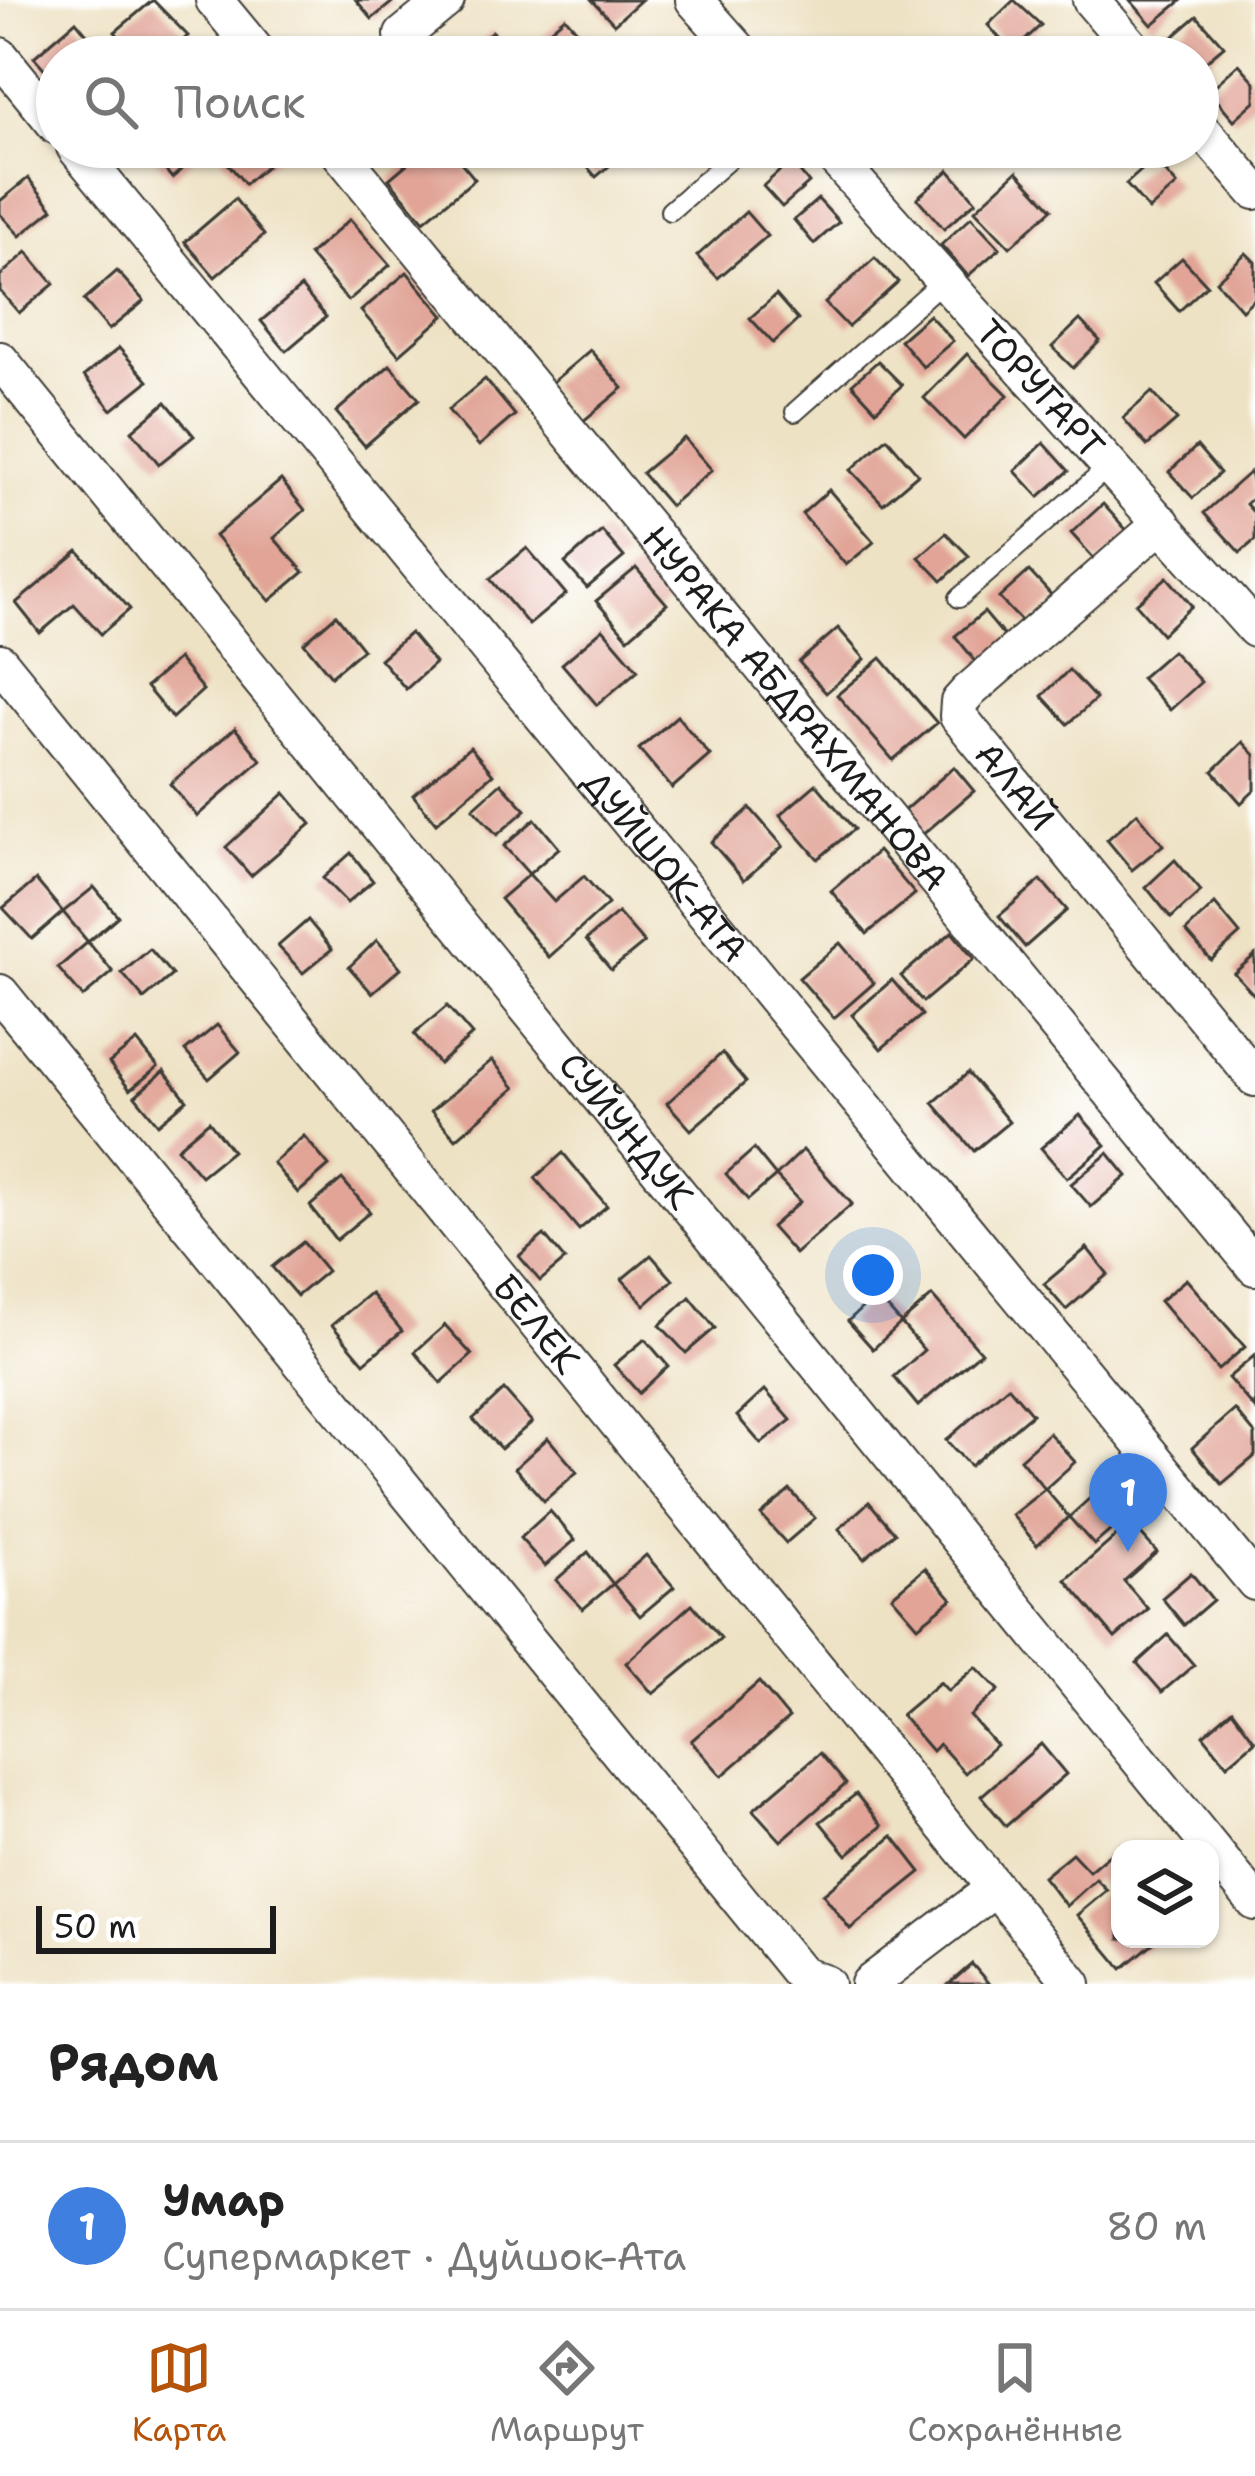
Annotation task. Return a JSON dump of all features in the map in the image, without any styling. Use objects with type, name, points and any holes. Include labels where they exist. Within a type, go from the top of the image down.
[{"type":"street","points":[[214,0],[244,36]]},
{"type":"street","points":[[403,35],[446,0]]},
{"type":"street","points":[[694,0],[726,36]]},
{"type":"street","points":[[1091,0],[1122,36]]},
{"type":"street","points":[[0,56],[36,100]]},
{"type":"street","points":[[1219,149],[1255,191]]},
{"type":"street","name":"ДУЙШОК-АТА","points":[[92,168],[1255,1582]]},
{"type":"street","name":"НУРАКА АБДРАХМАНОВА","points":[[352,168],[1255,1267]]},
{"type":"street","name":"ТОРУГАРТ","points":[[845,168],[1255,629]]},
{"type":"street","name":"СУЙУНДУК","points":[[0,360],[1255,1902]]},
{"type":"street","name":"АЛАЙ","points":[[1162,523],[968,692],[958,702],[958,716],[1255,1078]]},
{"type":"street","name":"БЕЛЕК","points":[[0,662],[1073,1984]]},
{"type":"street","points":[[0,992],[801,1975],[826,1984]]},
{"type":"street","points":[[869,1984],[994,1889]]},
{"type":"lane","points":[[670,211],[719,168]]},
{"type":"lane","points":[[795,412],[945,279]]},
{"type":"lane","points":[[959,598],[1111,464]]},
{"type":"building","points":[[153,0],[188,36],[118,36],[115,32]]},
{"type":"building","points":[[356,0],[395,0],[372,19]]},
{"type":"building","points":[[592,0],[641,0],[614,24]]},
{"type":"building","points":[[1014,0],[1041,25],[1029,36],[998,36],[988,25]]},
{"type":"building","points":[[1130,0],[1182,0],[1152,25]]},
{"type":"building","points":[[1197,16],[1215,36],[1174,36]]},
{"type":"building","points":[[565,17],[581,36],[542,36]]},
{"type":"building","points":[[76,21],[88,36],[58,36]]},
{"type":"building","points":[[1239,64],[1255,82],[1255,101],[1234,120],[1219,103],[1219,82]]},
{"type":"building","points":[[164,168],[183,168],[172,178]]},
{"type":"building","points":[[232,168],[264,168],[245,184]]},
{"type":"building","points":[[402,168],[466,168],[475,179],[424,221],[389,179]]},
{"type":"building","points":[[783,168],[797,168],[809,183],[782,207],[763,186]]},
{"type":"building","points":[[1144,168],[1162,168],[1177,185],[1149,210],[1126,184]]},
{"type":"building","points":[[949,170],[976,201],[944,229],[917,198]]},
{"type":"building","points":[[1017,171],[1052,209],[1010,247],[975,210]]},
{"type":"building","points":[[28,178],[53,209],[20,236],[0,214],[0,201]]},
{"type":"building","points":[[235,199],[264,235],[215,277],[185,242]]},
{"type":"building","points":[[818,199],[839,222],[814,244],[794,220]]},
{"type":"building","points":[[746,212],[767,236],[718,278],[697,256]]},
{"type":"building","points":[[971,217],[1000,248],[968,276],[941,245]]},
{"type":"building","points":[[350,219],[390,265],[348,301],[309,255]]},
{"type":"building","points":[[27,252],[54,284],[19,313],[0,291],[0,276]]},
{"type":"building","points":[[1246,253],[1255,262],[1255,298],[1242,310],[1216,281]]},
{"type":"building","points":[[875,258],[898,282],[848,327],[825,303]]},
{"type":"building","points":[[1182,258],[1207,285],[1179,311],[1154,283]]},
{"type":"building","points":[[117,271],[144,301],[109,330],[84,300]]},
{"type":"building","points":[[407,272],[444,316],[399,355],[361,311]]},
{"type":"building","points":[[301,287],[326,317],[286,351],[261,321]]},
{"type":"building","points":[[776,295],[798,320],[773,343],[750,318]]},
{"type":"building","points":[[929,315],[953,341],[923,367],[900,340]]},
{"type":"building","points":[[1080,320],[1100,341],[1073,368],[1052,347]]},
{"type":"building","points":[[119,348],[148,381],[112,410],[84,376]]},
{"type":"building","points":[[590,350],[623,388],[581,423],[549,385]]},
{"type":"building","points":[[967,354],[1008,395],[964,439],[924,398]]},
{"type":"building","points":[[878,361],[902,385],[876,410],[852,384]]},
{"type":"building","points":[[390,365],[419,399],[365,446],[336,412]]},
{"type":"building","points":[[485,379],[515,415],[479,446],[448,410]]},
{"type":"building","points":[[1152,392],[1177,420],[1147,446],[1123,418]]},
{"type":"building","points":[[166,402],[194,436],[159,464],[132,431]]},
{"type":"building","points":[[684,438],[712,470],[670,506],[642,473]]},
{"type":"building","points":[[887,438],[918,474],[883,504],[851,470]]},
{"type":"building","points":[[1044,443],[1069,471],[1039,497],[1015,471]]},
{"type":"building","points":[[1197,446],[1220,473],[1193,498],[1169,472]]},
{"type":"building","points":[[1250,472],[1255,496],[1246,504],[1255,514],[1255,540],[1240,553],[1204,513]]},
{"type":"building","points":[[281,480],[305,510],[274,538],[304,572],[270,601],[215,536]]},
{"type":"building","points":[[829,490],[874,542],[846,565],[802,514]]},
{"type":"building","points":[[1103,504],[1131,535],[1098,563],[1071,533]]},
{"type":"building","points":[[602,531],[624,557],[587,588],[565,563]]},
{"type":"building","points":[[946,533],[969,556],[942,581],[919,557]]},
{"type":"building","points":[[527,548],[566,594],[529,625],[490,579]]},
{"type":"building","points":[[78,551],[130,609],[101,634],[74,604],[40,633],[16,603]]},
{"type":"building","points":[[636,568],[667,604],[628,638],[596,601]]},
{"type":"building","points":[[1029,571],[1057,601],[1026,626],[999,598]]},
{"type":"building","points":[[1167,577],[1192,606],[1162,634],[1136,604]]},
{"type":"building","points":[[984,612],[1010,643],[981,668],[955,636]]},
{"type":"building","points":[[336,615],[363,649],[331,676],[304,643]]},
{"type":"building","points":[[838,628],[865,659],[826,693],[799,662]]},
{"type":"building","points":[[603,629],[638,670],[597,705],[562,664]]},
{"type":"building","points":[[410,633],[435,663],[406,689],[380,659]]},
{"type":"building","points":[[1172,651],[1201,682],[1170,710],[1141,678]]},
{"type":"building","points":[[881,658],[937,723],[893,760],[837,695]]},
{"type":"building","points":[[178,659],[203,690],[172,718],[146,687]]},
{"type":"building","points":[[1069,670],[1096,699],[1068,724],[1042,696]]},
{"type":"building","points":[[677,716],[710,755],[672,788],[639,749]]},
{"type":"building","points":[[235,728],[261,760],[197,816],[170,784]]},
{"type":"building","points":[[1243,742],[1255,755],[1255,790],[1241,803],[1213,771]]},
{"type":"building","points":[[470,747],[493,774],[436,823],[413,795]]},
{"type":"building","points":[[954,767],[974,791],[920,837],[900,814]]},
{"type":"building","points":[[501,783],[526,810],[497,835],[473,808]]},
{"type":"building","points":[[816,784],[854,829],[818,859],[780,815]]},
{"type":"building","points":[[285,793],[311,824],[251,876],[226,847]]},
{"type":"building","points":[[750,808],[783,846],[744,880],[711,842]]},
{"type":"building","points":[[1137,813],[1163,845],[1132,870],[1107,840]]},
{"type":"building","points":[[535,819],[559,848],[529,874],[504,846]]},
{"type":"building","points":[[878,851],[915,894],[867,934],[831,891]]},
{"type":"building","points":[[351,853],[373,881],[347,903],[323,878]]},
{"type":"building","points":[[1175,860],[1201,891],[1171,918],[1146,887]]},
{"type":"building","points":[[529,874],[554,902],[584,876],[608,904],[549,957],[500,899]]},
{"type":"building","points":[[36,880],[63,912],[32,939],[3,908]]},
{"type":"building","points":[[1041,880],[1067,910],[1025,947],[999,916]]},
{"type":"building","points":[[94,887],[118,916],[88,942],[63,912]]},
{"type":"building","points":[[1215,904],[1240,934],[1211,960],[1186,931]]},
{"type":"building","points":[[618,913],[644,943],[611,970],[586,940]]},
{"type":"building","points":[[308,920],[332,949],[303,973],[278,946]]},
{"type":"building","points":[[952,932],[974,959],[923,1002],[901,976]]},
{"type":"building","points":[[377,940],[401,968],[372,993],[349,967]]},
{"type":"building","points":[[88,942],[113,972],[83,997],[58,968]]},
{"type":"building","points":[[840,943],[874,983],[834,1018],[799,978]]},
{"type":"building","points":[[150,949],[172,975],[144,999],[122,973]]},
{"type":"building","points":[[1255,955],[1255,996],[1234,973]]},
{"type":"building","points":[[892,980],[922,1015],[881,1049],[852,1015]]},
{"type":"building","points":[[447,1006],[472,1035],[439,1064],[414,1034]]},
{"type":"building","points":[[217,1025],[240,1052],[209,1079],[185,1051]]},
{"type":"building","points":[[137,1041],[158,1067],[130,1090],[109,1063]]},
{"type":"building","points":[[722,1053],[746,1082],[691,1130],[667,1103]]},
{"type":"building","points":[[492,1060],[515,1088],[456,1139],[431,1111]]},
{"type":"building","points":[[164,1071],[187,1100],[158,1124],[135,1096]]},
{"type":"building","points":[[968,1073],[1009,1122],[974,1151],[933,1103]]},
{"type":"building","points":[[1080,1115],[1106,1145],[1067,1178],[1041,1148]]},
{"type":"building","points":[[209,1121],[232,1151],[201,1176],[177,1148]]},
{"type":"building","points":[[304,1136],[329,1166],[298,1193],[273,1163]]},
{"type":"building","points":[[754,1149],[776,1176],[748,1200],[726,1174]]},
{"type":"building","points":[[803,1150],[852,1204],[795,1254],[771,1227],[800,1202],[776,1176]]},
{"type":"building","points":[[563,1153],[607,1206],[579,1230],[535,1178]]},
{"type":"building","points":[[1108,1153],[1127,1176],[1091,1207],[1071,1184]]},
{"type":"building","points":[[342,1179],[370,1212],[336,1240],[310,1206]]},
{"type":"building","points":[[544,1235],[565,1260],[540,1281],[519,1256]]},
{"type":"building","points":[[303,1242],[327,1271],[297,1296],[272,1267]]},
{"type":"building","points":[[1087,1248],[1108,1274],[1066,1310],[1044,1284]]},
{"type":"building","points":[[651,1255],[673,1280],[645,1305],[622,1279]]},
{"type":"building","points":[[1186,1279],[1245,1347],[1218,1370],[1160,1301]]},
{"type":"building","points":[[370,1293],[402,1331],[364,1363],[332,1325]]},
{"type":"building","points":[[876,1295],[901,1323],[873,1349],[848,1321]]},
{"type":"building","points":[[932,1296],[981,1352],[918,1406],[894,1377],[924,1350],[901,1323]]},
{"type":"building","points":[[690,1297],[715,1328],[686,1353],[660,1325]]},
{"type":"building","points":[[445,1325],[472,1355],[441,1383],[415,1352]]},
{"type":"building","points":[[645,1339],[668,1366],[639,1393],[614,1365]]},
{"type":"building","points":[[1255,1355],[1255,1409],[1228,1378]]},
{"type":"building","points":[[1008,1386],[1032,1414],[970,1466],[946,1440]]},
{"type":"building","points":[[504,1390],[532,1422],[501,1449],[473,1419]]},
{"type":"building","points":[[765,1390],[791,1420],[761,1444],[737,1416]]},
{"type":"building","points":[[1235,1410],[1255,1434],[1255,1456],[1222,1484],[1192,1448]]},
{"type":"building","points":[[1049,1433],[1075,1462],[1045,1489],[1020,1459]]},
{"type":"building","points":[[548,1438],[577,1472],[544,1501],[515,1468]]},
{"type":"building","points":[[1045,1489],[1069,1517],[1037,1545],[1012,1515]]},
{"type":"building","points":[[1100,1489],[1126,1517],[1094,1545],[1069,1517]]},
{"type":"building","points":[[790,1490],[815,1518],[786,1543],[761,1515]]},
{"type":"building","points":[[869,1502],[895,1533],[864,1559],[839,1529]]},
{"type":"building","points":[[550,1511],[575,1540],[545,1566],[520,1538]]},
{"type":"building","points":[[1131,1523],[1157,1552],[1124,1581],[1148,1609],[1115,1638],[1066,1580]]},
{"type":"building","points":[[588,1552],[613,1584],[583,1609],[556,1580]]},
{"type":"building","points":[[646,1555],[674,1587],[640,1616],[613,1584]]},
{"type":"building","points":[[925,1568],[952,1599],[918,1626],[892,1596]]},
{"type":"building","points":[[1191,1573],[1213,1600],[1184,1625],[1162,1598]]},
{"type":"building","points":[[692,1604],[721,1638],[653,1694],[626,1663]]},
{"type":"building","points":[[1168,1635],[1194,1665],[1162,1692],[1137,1663]]},
{"type":"building","points":[[976,1667],[999,1690],[970,1716],[996,1745],[965,1773],[939,1744],[932,1751],[901,1715],[940,1682],[948,1691]]},
{"type":"building","points":[[759,1682],[789,1718],[722,1776],[691,1741]]},
{"type":"building","points":[[1232,1710],[1255,1741],[1227,1765],[1203,1735]]},
{"type":"building","points":[[1041,1744],[1066,1774],[1006,1826],[981,1796]]},
{"type":"building","points":[[820,1753],[846,1784],[781,1841],[753,1810]]},
{"type":"building","points":[[856,1794],[882,1826],[847,1855],[820,1822]]},
{"type":"building","points":[[893,1836],[921,1872],[850,1929],[823,1894]]},
{"type":"building","points":[[1072,1853],[1089,1871],[1111,1853],[1111,1948],[1147,1948],[1122,1969],[1077,1915],[1107,1890],[1096,1879],[1066,1906],[1043,1877]]},
{"type":"building","points":[[972,1964],[989,1984],[949,1984]]},
{"type":"place","name":"Умар","points":[[1128,1552]]}]
